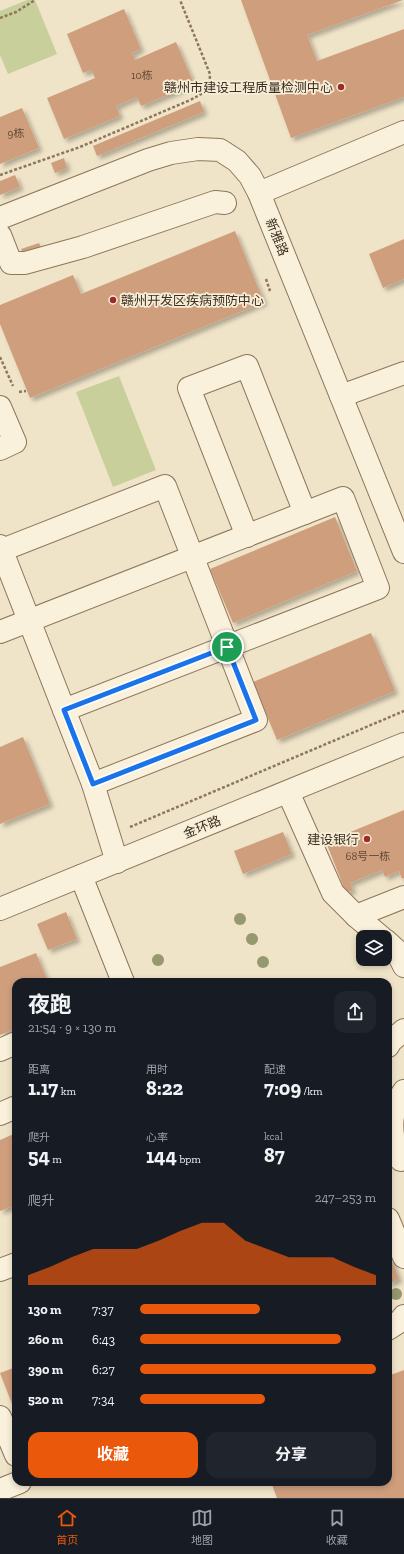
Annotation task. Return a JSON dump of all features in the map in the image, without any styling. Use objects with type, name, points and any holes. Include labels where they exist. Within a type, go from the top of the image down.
[{"type":"street","points":[[258,193],[404,132]]},
{"type":"street","name":"新雅路","points":[[0,218],[171,152],[198,149],[220,150],[237,161],[250,176],[258,193],[404,552]]},
{"type":"street","points":[[0,235],[6,267],[83,247],[215,202],[225,203]]},
{"type":"street","points":[[247,536],[190,388],[247,366],[305,513]]},
{"type":"street","points":[[340,396],[404,373]]},
{"type":"street","points":[[0,407],[15,442],[0,449]]},
{"type":"street","points":[[93,784],[256,720],[165,486],[1,548],[93,784],[118,862]]},
{"type":"street","points":[[0,632],[343,498],[378,588],[64,710]]},
{"type":"street","name":"金环路","points":[[0,909],[404,744]]},
{"type":"street","points":[[288,792],[333,894],[373,930]]},
{"type":"street","points":[[81,876],[122,978]]},
{"type":"street","points":[[356,916],[404,897]]},
{"type":"street","points":[[392,946],[396,950],[404,966]]},
{"type":"street","points":[[392,1040],[404,1030]]},
{"type":"street","points":[[0,1050],[12,1045]]},
{"type":"street","points":[[403,1162],[395,1148],[392,1135],[392,1122],[395,1109],[404,1091]]},
{"type":"street","points":[[0,1114],[12,1109]]},
{"type":"street","points":[[392,1228],[404,1257]]},
{"type":"street","points":[[0,1270],[12,1266]]},
{"type":"street","points":[[392,1326],[399,1322],[404,1316]]},
{"type":"street","points":[[0,1418],[12,1446]]},
{"type":"street","points":[[0,1490],[12,1485]]},
{"type":"path","points":[[0,18],[16,12],[35,0]]},
{"type":"path","points":[[0,175],[80,147],[188,101],[200,94],[210,83],[210,74],[180,0]]},
{"type":"path","points":[[263,272],[270,291]]},
{"type":"path","points":[[0,357],[14,388],[20,392],[26,391]]},
{"type":"path","points":[[109,836],[404,711]]},
{"type":"green space","points":[[27,0],[35,0],[57,54],[8,74],[0,55],[0,11]]},
{"type":"green space","points":[[119,376],[156,470],[113,487],[76,392]]},
{"type":"building","points":[[241,0],[403,0],[307,35],[317,61],[404,29],[404,97],[291,138]]},
{"type":"building","points":[[124,9],[141,49],[132,53],[135,60],[176,42],[194,84],[141,106],[137,97],[116,106],[120,116],[64,139],[47,98],[95,78],[91,70],[83,73],[67,34]]},
{"type":"building","points":[[200,101],[204,112],[97,156],[93,146]]},
{"type":"building","points":[[22,108],[39,148],[0,164],[0,117]]},
{"type":"building","points":[[64,158],[67,168],[55,173],[51,163]]},
{"type":"building","points":[[15,175],[20,187],[0,195],[0,181]]},
{"type":"building","name":"赣州开发区疾病预防中心","points":[[235,231],[264,302],[30,398],[0,324],[0,305],[73,275],[81,294]]},
{"type":"building","points":[[404,239],[404,279],[383,288],[369,254]]},
{"type":"building","points":[[39,243],[42,250],[24,256],[21,249]]},
{"type":"building","points":[[335,517],[357,571],[233,623],[210,569]]},
{"type":"building","points":[[371,633],[395,691],[277,740],[253,682]]},
{"type":"building","points":[[23,737],[50,804],[0,824],[0,747]]},
{"type":"building","points":[[404,810],[404,878],[402,879],[399,871],[385,877],[382,870],[350,883],[353,890],[346,893],[326,842]]},
{"type":"building","points":[[283,832],[292,854],[243,874],[234,851]]},
{"type":"building","points":[[66,912],[77,939],[48,950],[37,924]]},
{"type":"building","points":[[36,953],[46,978],[12,978],[12,1030],[0,1035],[0,967]]},
{"type":"building","points":[[12,1135],[12,1206],[0,1211],[0,1140]]},
{"type":"building","points":[[392,1261],[399,1279],[392,1282]]},
{"type":"building","points":[[12,1368],[12,1404],[0,1373]]},
{"type":"building","points":[[404,1370],[404,1498],[277,1498],[272,1486],[392,1486],[392,1374]]},
{"type":"place","name":"赣州市建设工程质量检测中心","points":[[341,87]]},
{"type":"place","name":"赣州开发区疾病预防中心","points":[[113,300]]},
{"type":"place","name":"建设银行","points":[[367,839]]},
{"type":"route","points":[[227,647],[256,720],[93,784],[64,710],[227,647]]}]
